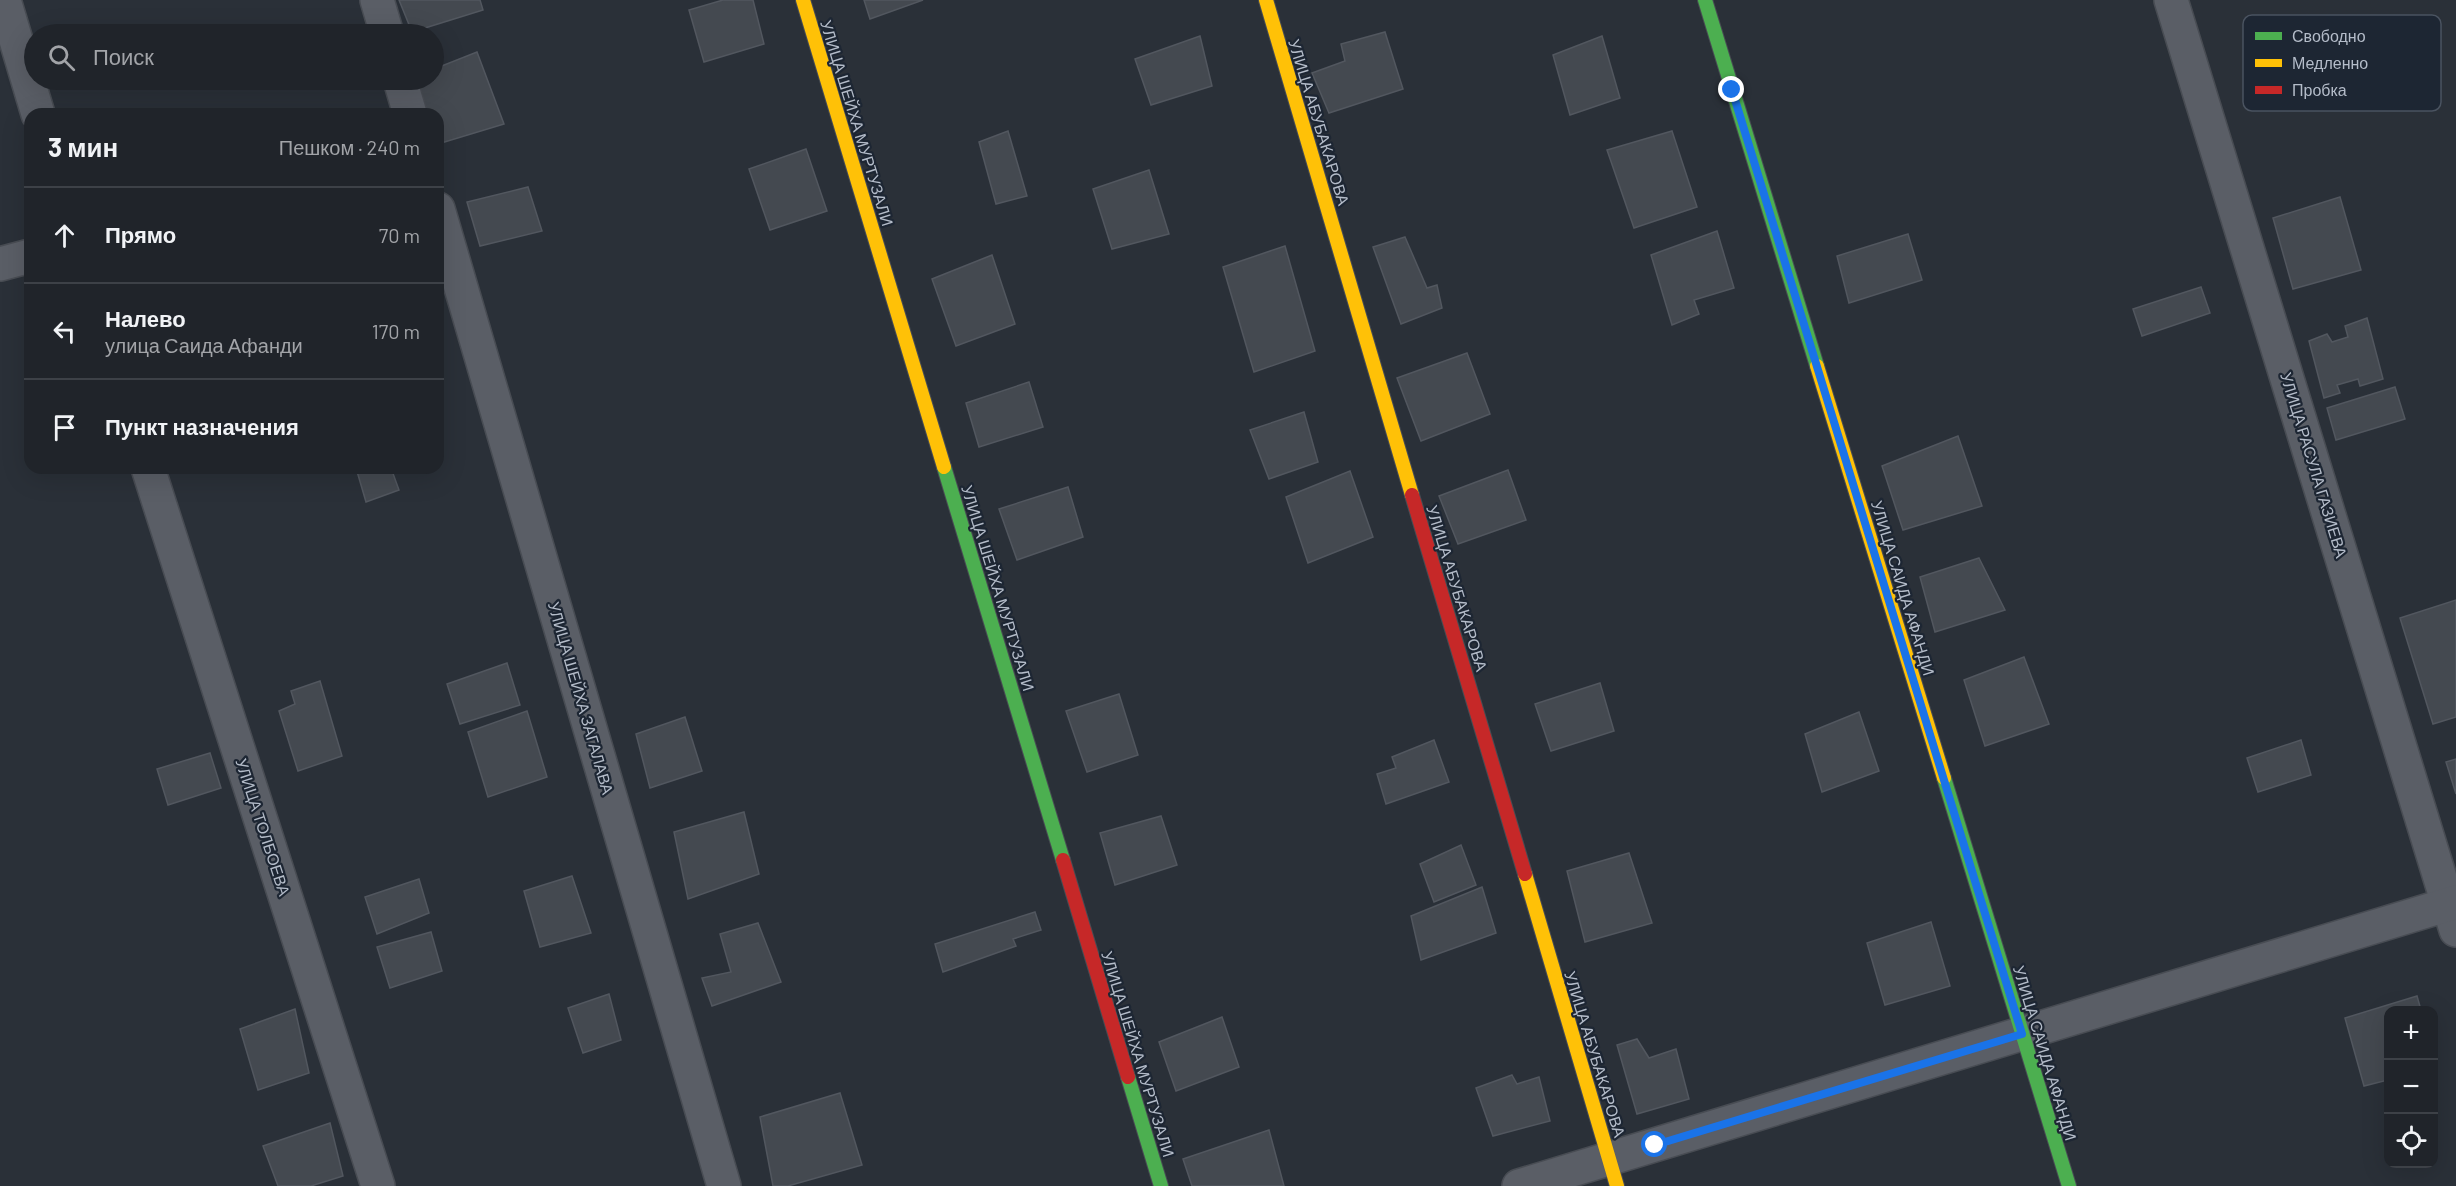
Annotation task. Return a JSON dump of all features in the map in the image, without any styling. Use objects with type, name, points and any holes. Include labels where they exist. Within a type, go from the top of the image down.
[{"type":"street","points":[[4,0],[24,67]]},
{"type":"street","points":[[377,0],[384,24]]},
{"type":"street","name":"УЛИЦА ШЕЙХА МУРТУЗАЛИ","points":[[803,0],[1161,1186]]},
{"type":"street","name":"УЛИЦА АБУБАКАРОВА","points":[[1266,0],[1613,1172]]},
{"type":"street","name":"УЛИЦА САИДА АФАНДИ","points":[[1705,0],[2069,1186]]},
{"type":"street","name":"УЛИЦА РАСУЛА ГАЗИЕВА","points":[[2171,0],[2453,912]]},
{"type":"street","points":[[31,90],[36,108]]},
{"type":"street","points":[[403,90],[408,108]]},
{"type":"street","name":"УЛИЦА ШЕЙХА ЗАГАЛАВА","points":[[444,229],[724,1186]]},
{"type":"street","points":[[0,264],[24,258]]},
{"type":"street","name":"УЛИЦА ТОЛБОЕВА","points":[[149,474],[378,1186]]},
{"type":"street","points":[[1519,1186],[1613,1172],[2022,1034],[2453,912]]},
{"type":"building","points":[[399,0],[480,0],[483,10],[438,24],[409,24]]},
{"type":"building","points":[[723,0],[753,0],[764,44],[704,62],[689,10]]},
{"type":"building","points":[[864,0],[923,0],[870,19]]},
{"type":"building","points":[[1385,32],[1403,89],[1329,113],[1312,73],[1345,61],[1341,44]]},
{"type":"building","points":[[1200,36],[1212,86],[1151,105],[1135,59]]},
{"type":"building","points":[[1602,36],[1620,98],[1570,115],[1553,55]]},
{"type":"building","points":[[477,52],[504,124],[444,142],[444,108],[424,108],[416,90],[444,90],[444,65]]},
{"type":"building","points":[[1008,131],[1027,196],[996,204],[979,142]]},
{"type":"building","points":[[1672,131],[1697,207],[1634,228],[1607,150]]},
{"type":"building","points":[[806,149],[827,211],[770,230],[749,169]]},
{"type":"building","points":[[1149,170],[1169,234],[1112,249],[1093,189]]},
{"type":"building","points":[[528,187],[542,231],[480,246],[467,202]]},
{"type":"building","points":[[2340,197],[2361,270],[2293,289],[2273,218]]},
{"type":"building","points":[[1717,231],[1734,288],[1694,300],[1699,314],[1672,325],[1651,255]]},
{"type":"building","points":[[1908,234],[1922,280],[1849,303],[1837,256]]},
{"type":"building","points":[[1405,237],[1427,288],[1437,285],[1442,308],[1401,324],[1373,247]]},
{"type":"building","points":[[1285,246],[1315,351],[1254,372],[1223,267]]},
{"type":"building","points":[[992,255],[1015,324],[956,346],[932,279]]},
{"type":"building","points":[[2201,287],[2210,313],[2142,336],[2133,309]]},
{"type":"building","points":[[2367,318],[2383,379],[2360,386],[2358,379],[2337,385],[2340,393],[2324,398],[2309,341],[2327,334],[2332,342],[2348,337],[2345,326]]},
{"type":"building","points":[[1467,353],[1490,414],[1421,441],[1397,378]]},
{"type":"building","points":[[1029,382],[1043,427],[979,447],[966,403]]},
{"type":"building","points":[[2395,387],[2405,419],[2336,440],[2327,408]]},
{"type":"building","points":[[1304,412],[1318,462],[1269,479],[1250,430]]},
{"type":"building","points":[[1958,436],[1982,506],[1903,530],[1882,466]]},
{"type":"building","points":[[1508,470],[1526,520],[1458,544],[1439,496]]},
{"type":"building","points":[[1350,471],[1373,537],[1308,563],[1286,497]]},
{"type":"building","points":[[358,474],[393,474],[399,490],[366,502]]},
{"type":"building","points":[[1068,487],[1083,537],[1017,560],[999,509]]},
{"type":"building","points":[[1979,558],[2005,610],[1935,632],[1920,577]]},
{"type":"building","points":[[2456,600],[2456,717],[2433,724],[2400,618]]},
{"type":"building","points":[[2024,657],[2049,724],[1985,746],[1964,680]]},
{"type":"building","points":[[507,663],[520,705],[460,724],[447,684]]},
{"type":"building","points":[[320,681],[342,756],[298,771],[279,711],[295,704],[291,691]]},
{"type":"building","points":[[1600,683],[1614,731],[1551,751],[1535,704]]},
{"type":"building","points":[[1119,694],[1138,755],[1087,772],[1066,711]]},
{"type":"building","points":[[527,711],[547,777],[488,797],[468,732]]},
{"type":"building","points":[[1859,712],[1879,771],[1822,792],[1805,734]]},
{"type":"building","points":[[685,717],[702,771],[650,788],[636,734]]},
{"type":"building","points":[[1434,740],[1449,782],[1386,804],[1377,774],[1396,768],[1392,757]]},
{"type":"building","points":[[2301,740],[2311,775],[2258,792],[2247,758]]},
{"type":"building","points":[[210,753],[221,788],[168,805],[157,769]]},
{"type":"building","points":[[2456,759],[2456,794],[2446,762]]},
{"type":"building","points":[[744,812],[759,874],[688,899],[674,832]]},
{"type":"building","points":[[1161,816],[1177,865],[1115,885],[1100,833]]},
{"type":"building","points":[[1461,845],[1476,885],[1434,902],[1420,864]]},
{"type":"building","points":[[1629,853],[1652,923],[1585,942],[1567,871]]},
{"type":"building","points":[[572,876],[591,933],[540,947],[524,891]]},
{"type":"building","points":[[419,879],[429,913],[377,934],[365,897]]},
{"type":"building","points":[[1482,887],[1496,933],[1421,960],[1411,916]]},
{"type":"building","points":[[1035,912],[1041,930],[1013,939],[1016,946],[943,972],[935,944]]},
{"type":"building","points":[[1931,922],[1950,986],[1885,1005],[1867,943]]},
{"type":"building","points":[[758,923],[781,982],[712,1006],[702,978],[731,972],[720,934]]},
{"type":"building","points":[[431,932],[442,971],[390,988],[377,947]]},
{"type":"building","points":[[609,994],[621,1040],[583,1053],[568,1008]]},
{"type":"building","points":[[2417,996],[2420,1006],[2384,1006]]},
{"type":"building","points":[[2384,1006],[2384,1081],[2364,1086],[2345,1018]]},
{"type":"building","points":[[295,1009],[309,1073],[258,1090],[240,1029]]},
{"type":"building","points":[[1222,1017],[1239,1067],[1176,1091],[1159,1042]]},
{"type":"building","points":[[1637,1039],[1649,1058],[1676,1049],[1689,1099],[1637,1114],[1617,1045]]},
{"type":"building","points":[[1512,1075],[1517,1084],[1539,1077],[1550,1121],[1493,1136],[1476,1088]]},
{"type":"building","points":[[840,1093],[862,1165],[788,1186],[773,1186],[760,1117]]},
{"type":"building","points":[[330,1123],[343,1176],[311,1186],[278,1186],[263,1146]]},
{"type":"building","points":[[1269,1130],[1284,1186],[1192,1186],[1183,1159]]},
{"type":"traffic: fast","points":[[1705,0],[1817,366]]},
{"type":"traffic: fast","points":[[944,467],[1063,860]]},
{"type":"traffic: fast","points":[[1944,778],[2069,1186]]},
{"type":"traffic: fast","points":[[1128,1077],[1161,1186]]},
{"type":"traffic: slow","points":[[803,0],[944,467]]},
{"type":"traffic: slow","points":[[1266,0],[1412,495]]},
{"type":"traffic: slow","points":[[1817,366],[1944,778]]},
{"type":"traffic: slow","points":[[1525,874],[1617,1186]]},
{"type":"traffic: jam","points":[[1412,495],[1525,874]]},
{"type":"traffic: jam","points":[[1063,860],[1128,1077]]},
{"type":"route","points":[[1655,1145],[2022,1034],[1732,90]]}]
